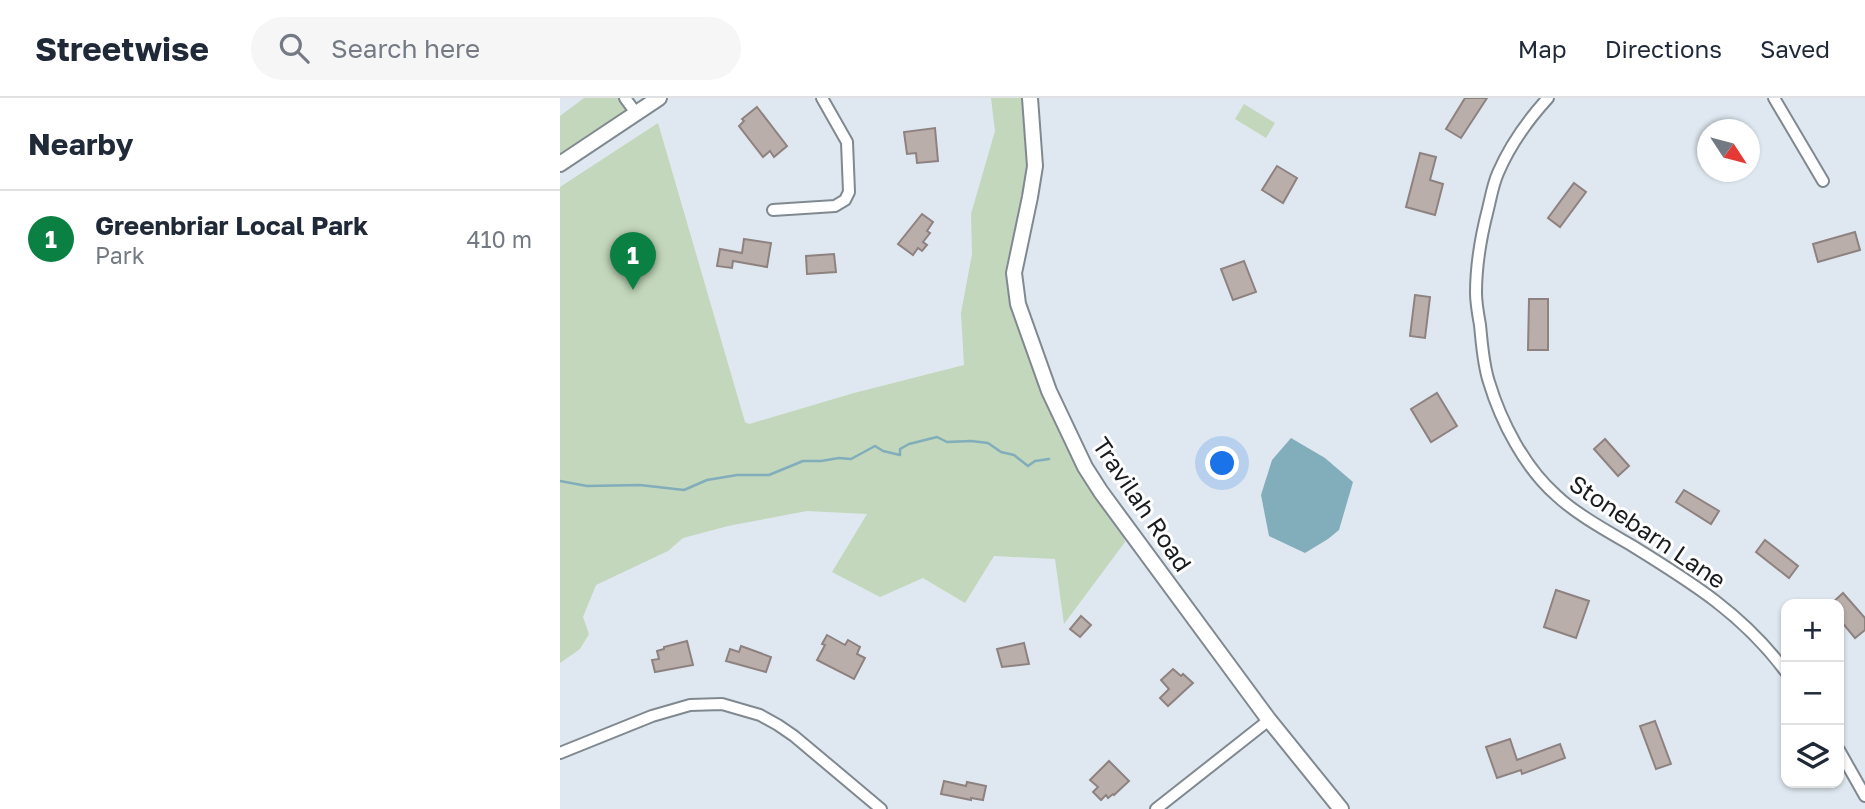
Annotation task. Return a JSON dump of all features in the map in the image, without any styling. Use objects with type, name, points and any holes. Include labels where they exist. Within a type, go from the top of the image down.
[{"type":"main road","points":[[560,164],[659,98]]},
{"type":"main road","name":"Travilah Road","points":[[1030,98],[1035,166],[1014,273],[1018,304],[1049,391],[1084,467],[1101,492],[1269,720],[1341,809]]},
{"type":"street","points":[[625,98],[636,113]]},
{"type":"street","points":[[773,210],[835,206],[845,201],[849,192],[847,142],[822,98]]},
{"type":"street","name":"Stonebarn Lane","points":[[1548,98],[1512,144],[1497,176],[1481,234],[1476,293],[1489,383],[1512,438],[1525,460],[1557,497],[1704,592],[1752,632],[1781,665]]},
{"type":"street","points":[[1774,98],[1823,181]]},
{"type":"street","points":[[560,753],[652,716],[690,705],[722,704],[760,715],[778,724],[881,809]]},
{"type":"street","points":[[1156,809],[1269,720]]},
{"type":"street","points":[[1844,759],[1865,796]]},
{"type":"green space","points":[[584,98],[625,98],[636,113],[560,164],[560,116]]},
{"type":"green space","points":[[991,98],[1030,98],[1035,166],[1014,273],[1049,391],[1120,519],[1125,542],[1064,624],[1055,559],[994,556],[965,603],[923,578],[880,597],[832,572],[867,514],[807,511],[728,526],[683,538],[668,551],[596,585],[583,617],[589,634],[580,649],[560,663],[560,187],[658,123],[745,422],[749,424],[854,393],[964,365],[961,313],[972,254],[971,214],[995,131]]},
{"type":"green space","points":[[1244,104],[1275,123],[1266,138],[1235,119]]},
{"type":"water","points":[[1291,438],[1325,458],[1353,482],[1339,530],[1305,553],[1269,536],[1261,495],[1272,460]]},
{"type":"building","points":[[1465,98],[1487,98],[1461,138],[1446,129]]},
{"type":"building","points":[[757,107],[787,146],[774,157],[770,151],[763,157],[739,126],[744,121],[742,119]]},
{"type":"building","points":[[935,128],[938,161],[917,163],[916,153],[907,154],[904,132]]},
{"type":"building","points":[[1420,153],[1436,157],[1430,180],[1443,184],[1435,215],[1406,207]]},
{"type":"building","points":[[1277,166],[1297,178],[1283,203],[1262,190]]},
{"type":"building","points":[[1574,183],[1586,192],[1560,227],[1548,218]]},
{"type":"building","points":[[922,214],[933,222],[927,231],[930,233],[923,242],[927,245],[922,251],[918,248],[913,255],[898,244]]},
{"type":"building","points":[[1855,232],[1860,250],[1818,262],[1813,244]]},
{"type":"building","points":[[744,239],[771,243],[767,267],[733,261],[732,268],[717,266],[720,249],[742,253]]},
{"type":"building","points":[[834,254],[836,272],[807,274],[806,256]]},
{"type":"building","points":[[1244,261],[1256,292],[1233,300],[1221,269]]},
{"type":"building","points":[[1415,295],[1430,297],[1425,338],[1410,336]]},
{"type":"building","points":[[1529,299],[1548,299],[1548,350],[1528,350]]},
{"type":"building","points":[[1437,393],[1457,426],[1431,442],[1411,409]]},
{"type":"building","points":[[1605,439],[1629,466],[1618,476],[1594,449]]},
{"type":"building","points":[[1684,490],[1719,511],[1711,524],[1676,502]]},
{"type":"building","points":[[1765,540],[1798,566],[1789,578],[1756,552]]},
{"type":"building","points":[[1556,590],[1589,601],[1576,638],[1544,627]]},
{"type":"building","points":[[1843,593],[1865,618],[1865,630],[1855,638],[1844,625],[1844,599],[1836,599]]},
{"type":"building","points":[[1081,616],[1091,625],[1080,637],[1070,629]]},
{"type":"building","points":[[827,635],[845,645],[848,640],[860,647],[857,654],[865,658],[854,679],[817,660]]},
{"type":"building","points":[[687,641],[693,665],[655,672],[652,660],[659,659],[657,651]]},
{"type":"building","points":[[1024,643],[1029,664],[1002,667],[997,649]]},
{"type":"building","points":[[741,646],[771,657],[766,672],[726,661],[730,649],[739,652]]},
{"type":"building","points":[[1173,669],[1193,683],[1168,706],[1160,698],[1169,689],[1161,680]]},
{"type":"building","points":[[1655,721],[1671,764],[1656,769],[1640,726]]},
{"type":"building","points":[[1510,739],[1517,760],[1560,744],[1565,758],[1522,774],[1521,770],[1497,778],[1486,747]]},
{"type":"building","points":[[1109,761],[1129,781],[1114,795],[1108,798],[1106,795],[1101,800],[1093,792],[1098,787],[1090,780]]},
{"type":"building","points":[[944,781],[966,786],[967,782],[986,786],[983,800],[941,794]]},
{"type":"waterway","points":[[560,481],[587,486],[640,485],[684,490],[707,480],[737,475],[769,475],[803,461],[851,459],[875,446],[900,455],[900,449],[909,444],[937,437],[947,442],[988,443],[1001,452],[1014,455],[1028,466],[1035,461],[1049,459]]},
{"type":"place","name":"Greenbriar Local Park","points":[[633,290]]}]
